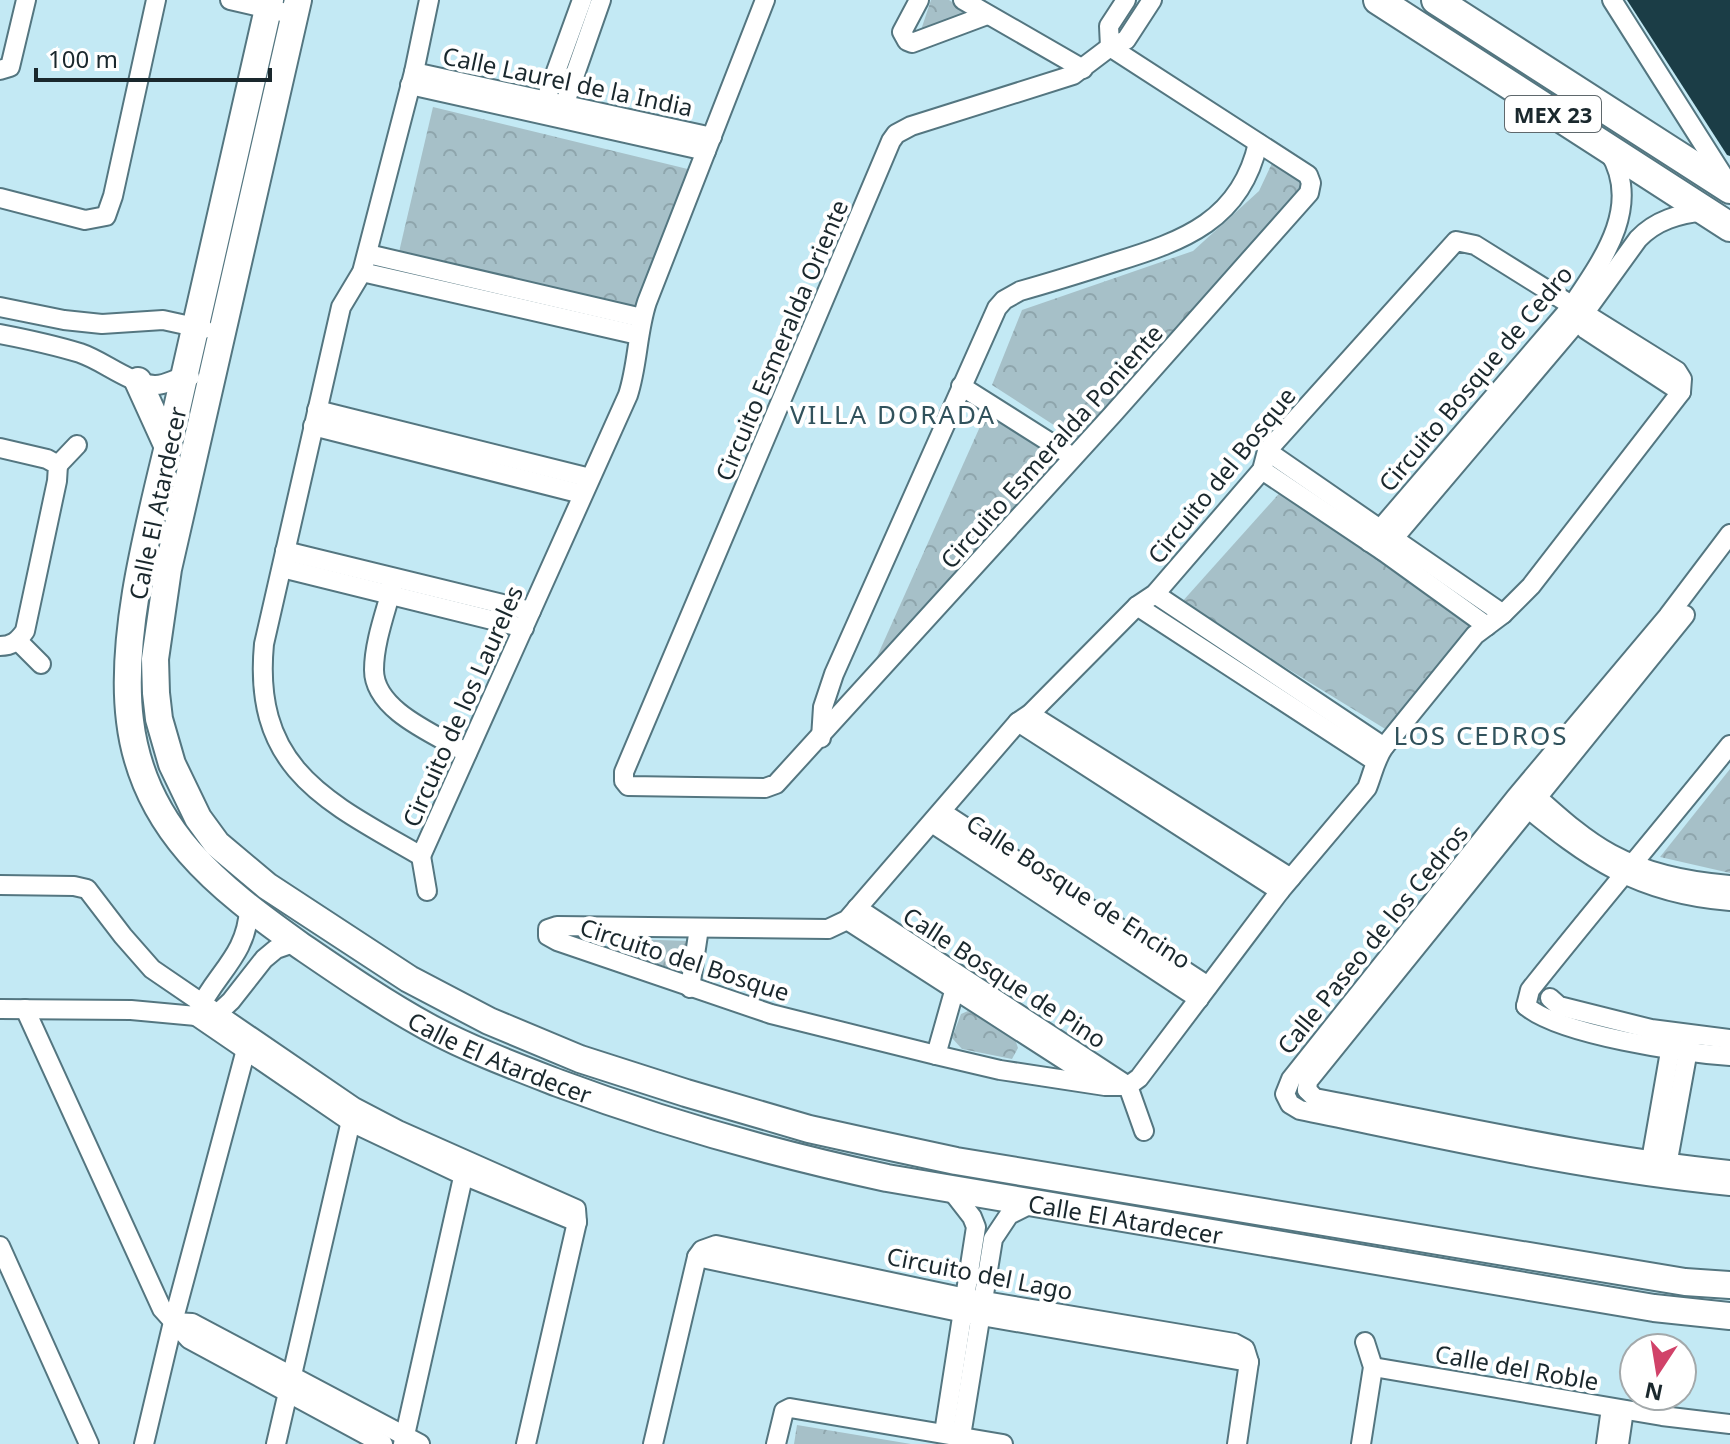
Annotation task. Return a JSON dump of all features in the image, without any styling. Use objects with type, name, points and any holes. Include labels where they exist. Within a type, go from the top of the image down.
[{"type":"main road","name":"MEX 23","points":[[1378,0],[1730,227]]},
{"type":"main road","name":"MEX 23","points":[[1436,0],[1730,188]]},
{"type":"street","points":[[0,70],[10,67],[26,0]]},
{"type":"street","points":[[0,198],[85,220],[106,216],[156,0]]},
{"type":"street","points":[[230,0],[297,7]]},
{"type":"street","name":"Circuito de los Laureles","points":[[429,0],[365,263],[341,307],[264,644],[262,676],[266,708],[279,744],[299,773],[324,799],[421,856],[628,395],[640,326],[765,0]]},
{"type":"street","points":[[552,110],[582,0]]},
{"type":"street","points":[[552,110],[601,0]]},
{"type":"street","points":[[919,0],[902,32],[912,43],[987,15]]},
{"type":"street","points":[[963,0],[1083,69]]},
{"type":"street","points":[[821,738],[823,707],[834,674],[961,386],[993,316],[1004,300],[1020,291],[1150,252],[1190,236],[1222,211],[1253,168],[1258,143],[1110,47],[1109,26],[1126,0]]},
{"type":"street","name":"Circuito Esmeralda Oriente","points":[[771,787],[628,786],[623,776],[891,141],[911,126],[1061,80],[1083,69],[1110,47],[1126,40],[1152,0]]},
{"type":"street","points":[[1612,0],[1730,188]]},
{"type":"street","name":"Calle El Atardecer","points":[[269,4],[168,447],[132,623],[127,668],[130,725],[146,783],[176,837],[207,873],[249,909],[391,1006],[466,1045],[592,1095],[676,1123],[817,1163],[951,1190],[1654,1308],[1722,1315]]},
{"type":"street","name":"Calle El Atardecer","points":[[297,7],[168,569],[155,659],[159,719],[172,764],[198,818],[217,844],[267,886],[448,1002],[543,1045],[686,1093],[809,1129],[956,1161],[1685,1282],[1724,1285]]},
{"type":"street","name":"Calle Laurel de la India","points":[[412,78],[709,144]]},
{"type":"street","name":"Circuito Esmeralda Poniente","points":[[771,787],[821,738],[1309,193],[1311,183],[1308,175],[1258,143]]},
{"type":"street","name":"Circuito Bosque de Cedro","points":[[1607,266],[1624,199],[1620,173],[1608,150]]},
{"type":"street","name":"Circuito Bosque de Cedro","points":[[1382,540],[1573,315],[1607,266],[1646,230],[1674,217],[1704,211]]},
{"type":"street","name":"Circuito del Bosque","points":[[1461,241],[1475,245],[1573,315],[1677,371],[1682,379],[1681,392],[1531,586],[1503,614],[1475,635],[1379,754],[1367,788],[1285,884],[1139,1078],[1128,1086],[1105,1086],[1000,1070],[771,1014],[557,941],[546,932],[557,926],[828,929],[852,914],[1024,718],[1137,606],[1155,594],[1265,460],[1451,244],[1461,241]]},
{"type":"street","points":[[365,263],[640,326]]},
{"type":"street","points":[[0,307],[102,324],[163,320],[222,333]]},
{"type":"street","points":[[0,334],[79,353],[138,381],[155,385],[167,384],[185,376],[211,380]]},
{"type":"street","points":[[138,381],[168,447]]},
{"type":"street","points":[[961,386],[1073,457]]},
{"type":"street","points":[[315,418],[586,486]]},
{"type":"street","points":[[41,664],[9,644],[25,631],[58,465],[77,445]]},
{"type":"street","points":[[0,448],[47,459],[58,465]]},
{"type":"street","points":[[1265,460],[1382,540],[1503,614]]},
{"type":"street","name":"Calle Paseo de los Cedros","points":[[1673,620],[1730,534]]},
{"type":"street","points":[[1382,540],[1487,626]]},
{"type":"street","name":"Calle Paseo de los Cedros","points":[[1499,1142],[1315,1098],[1307,1090],[1308,1081],[1410,943],[1526,798],[1730,554]]},
{"type":"street","points":[[284,560],[527,620]]},
{"type":"street","points":[[392,586],[374,668],[378,690],[396,711],[467,753]]},
{"type":"street","points":[[1155,594],[1271,683]]},
{"type":"street","points":[[1137,606],[1271,683],[1379,754]]},
{"type":"street","points":[[1024,718],[1285,884]]},
{"type":"street","points":[[1526,1006],[1530,990],[1730,745]]},
{"type":"street","points":[[1526,798],[1579,848],[1633,867],[1655,887],[1724,892]]},
{"type":"street","name":"Calle Bosque de Encino","points":[[937,818],[1204,993]]},
{"type":"street","points":[[421,856],[427,891]]},
{"type":"street","points":[[1633,867],[1551,982],[1548,989],[1550,998],[1559,1006],[1730,1056]]},
{"type":"street","points":[[0,885],[87,889],[152,969],[248,1044],[352,1114],[465,1168],[576,1209],[577,1222],[526,1444]]},
{"type":"street","points":[[199,1008],[237,955],[248,925],[249,909],[267,886]]},
{"type":"street","name":"Calle Bosque de Pino","points":[[852,914],[1128,1086]]},
{"type":"street","points":[[690,988],[699,928]]},
{"type":"street","points":[[218,1013],[264,959],[276,949],[296,942]]},
{"type":"street","name":"Calle Paseo de los Cedros","points":[[1410,943],[1291,1079],[1285,1094],[1290,1104],[1300,1110],[1658,1169],[1730,1186]]},
{"type":"street","points":[[936,1055],[957,982]]},
{"type":"street","name":"Calle Bosque de Pino","points":[[957,982],[1105,1086]]},
{"type":"street","points":[[1526,1006],[1550,998]]},
{"type":"street","points":[[1526,1006],[1544,1018],[1576,1029],[1681,1042],[1730,1039]]},
{"type":"street","points":[[0,1009],[199,1008],[218,1013],[248,1044]]},
{"type":"street","points":[[25,1009],[162,1309],[173,1322],[189,1339],[409,1441],[465,1168]]},
{"type":"street","points":[[1658,1169],[1681,1042]]},
{"type":"street","points":[[144,1444],[173,1322],[248,1044]]},
{"type":"street","points":[[1128,1086],[1144,1131]]},
{"type":"street","points":[[1287,1099],[1307,1090]]},
{"type":"street","points":[[676,1123],[686,1093]]},
{"type":"street","points":[[276,1444],[352,1114]]},
{"type":"street","points":[[956,1161],[951,1190],[976,1227],[973,1307]]},
{"type":"street","name":"Calle Paseo de los Cedros","points":[[1658,1169],[1730,1170]]},
{"type":"street","points":[[952,1434],[973,1307],[993,1239],[1009,1215],[1031,1204]]},
{"type":"street","points":[[1219,1233],[1223,1205]]},
{"type":"street","points":[[0,1246],[89,1444]]},
{"type":"street","name":"Circuito del Lago","points":[[653,1444],[697,1257],[709,1246],[724,1246],[973,1307],[1249,1362],[1237,1444]]},
{"type":"street","points":[[1722,1315],[1724,1285]]},
{"type":"street","points":[[1361,1444],[1373,1367],[1365,1342]]},
{"type":"street","name":"Calle del Roble","points":[[1373,1367],[1618,1409]]},
{"type":"street","points":[[290,1384],[383,1444]]},
{"type":"street","points":[[776,1444],[784,1411],[790,1408],[1003,1444]]},
{"type":"street","points":[[1606,1444],[1618,1409]]},
{"type":"street","points":[[1618,1412],[1619,1444]]},
{"type":"street","name":"Calle del Roble","points":[[1636,1412],[1730,1424]]},
{"type":"green space","points":[[931,0],[949,0],[969,13],[921,30]]},
{"type":"green space","points":[[433,107],[700,172],[646,312],[399,252]]},
{"type":"green space","points":[[1273,161],[1311,186],[1080,442],[992,385],[1022,310],[1193,251],[1259,191]]},
{"type":"green space","points":[[987,411],[1071,465],[854,708]]},
{"type":"green space","points":[[1284,488],[1481,621],[1395,735],[1181,603]]},
{"type":"green space","points":[[1730,769],[1730,873],[1660,857]]},
{"type":"green space","points":[[626,939],[691,941],[684,973],[625,953],[621,944]]},
{"type":"green space","points":[[968,1011],[1015,1039],[1018,1048],[1012,1059],[962,1049],[952,1038],[961,1014]]},
{"type":"green space","points":[[797,1425],[911,1444],[794,1444]]},
{"type":"building","points":[[1627,0],[1730,0],[1730,156],[1727,155]]},
{"type":"district","name":"VILLA DORADA","points":[[893,414]]},
{"type":"district","name":"LOS CEDROS","points":[[1481,735]]}]
